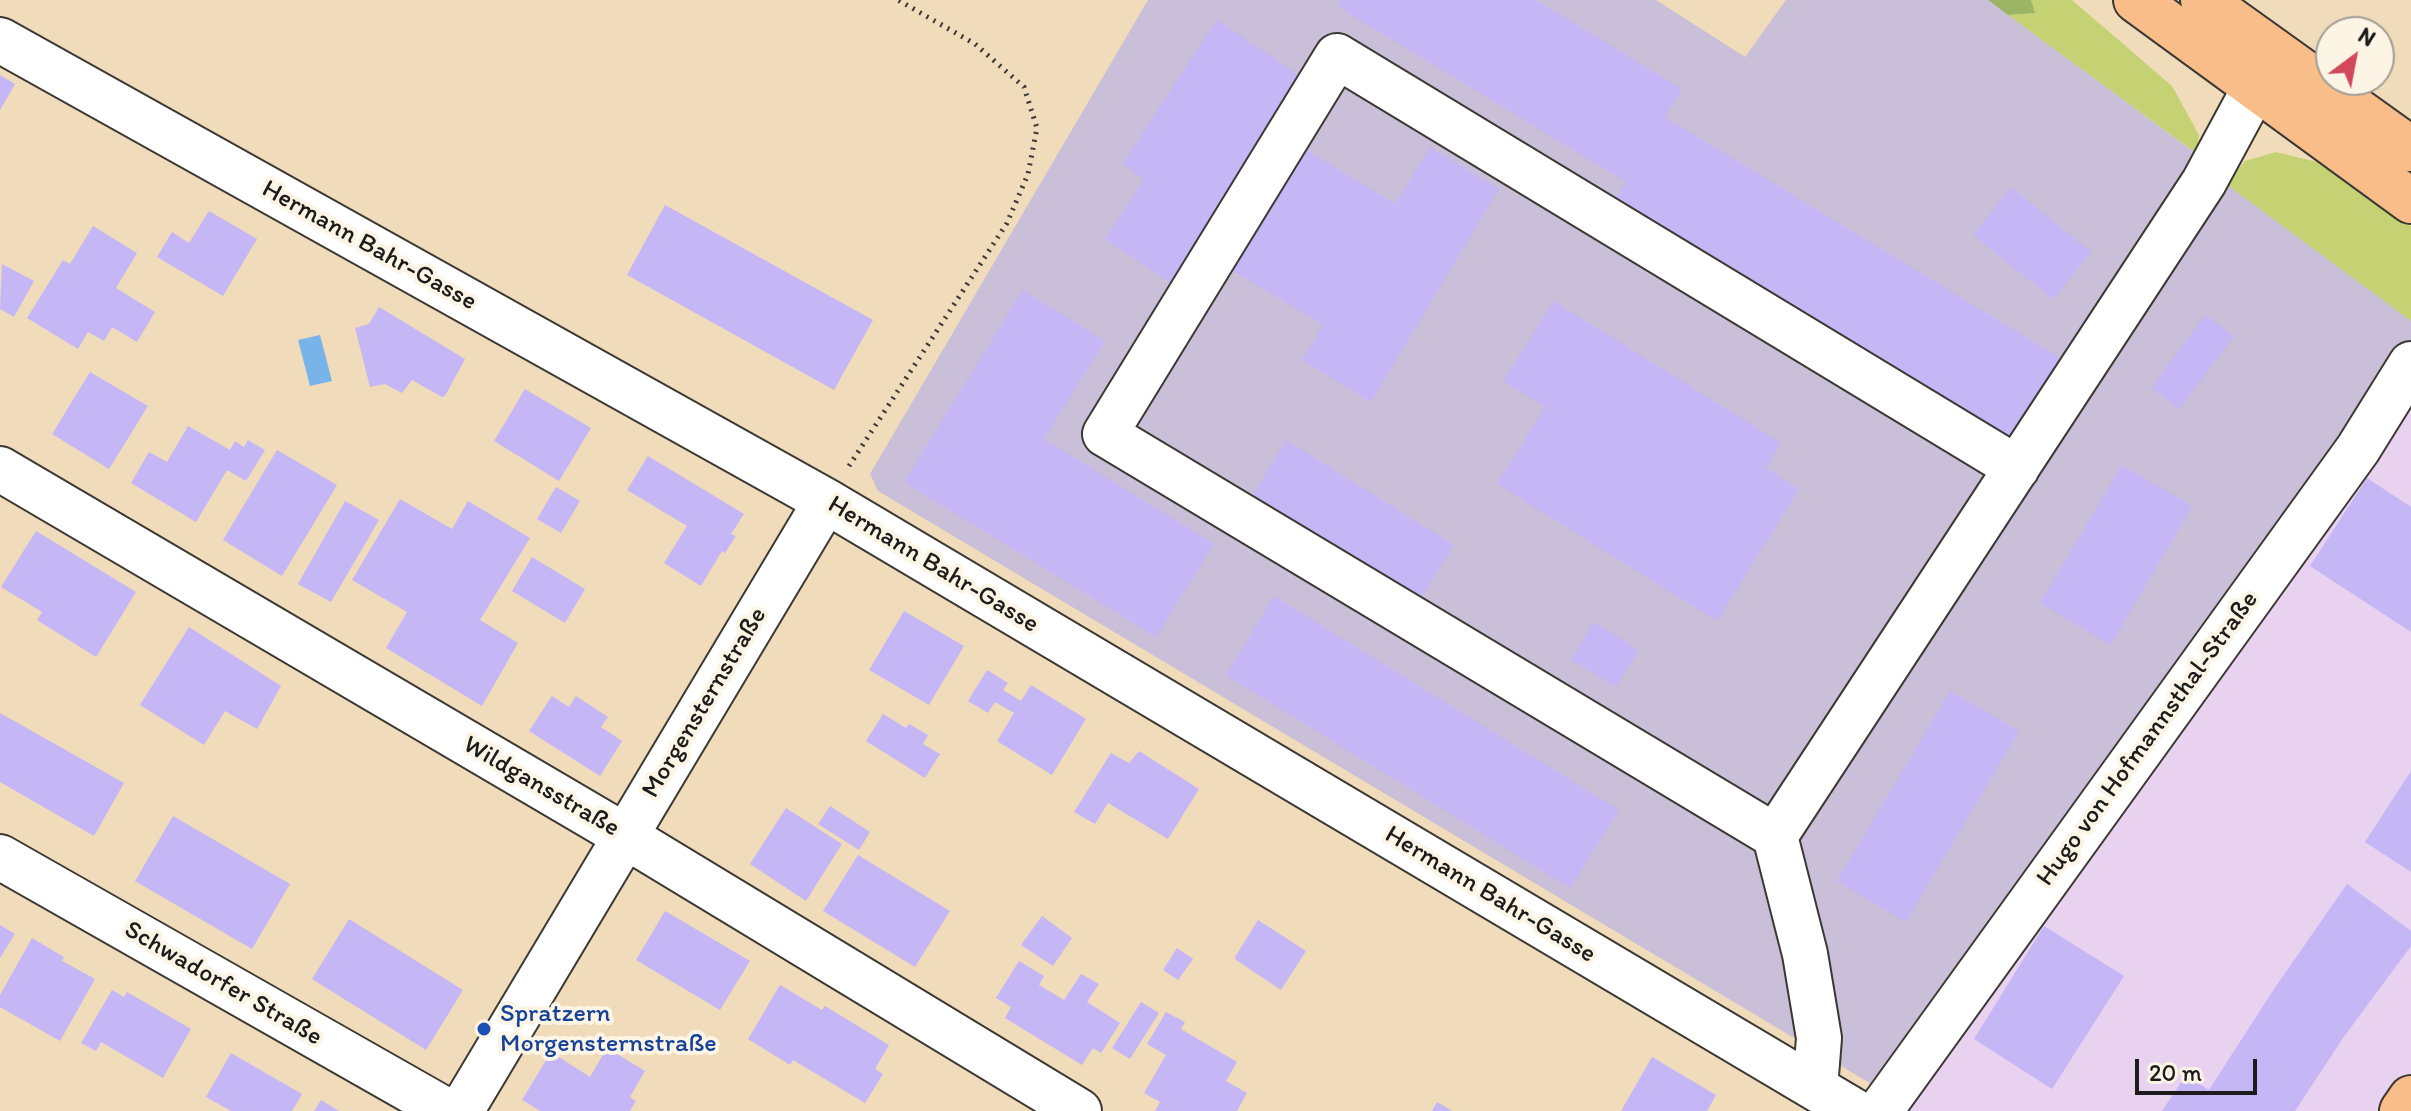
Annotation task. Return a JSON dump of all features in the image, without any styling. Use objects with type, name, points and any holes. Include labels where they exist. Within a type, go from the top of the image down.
[{"type":"main road","points":[[2136,0],[2411,149]]},
{"type":"main road","points":[[2203,0],[2265,69],[2411,201]]},
{"type":"main road","points":[[2402,1111],[2411,1098]]},
{"type":"street","name":"Hermann Bahr-Gasse","points":[[0,40],[826,501],[1854,1111]]},
{"type":"street","points":[[1815,1088],[1819,1038],[1805,954],[1775,836],[1105,434],[1337,56],[2017,468]]},
{"type":"street","points":[[1775,836],[2204,182],[2265,69]]},
{"type":"street","name":"Hugo von Hofmannsthal-Straße","points":[[1880,1111],[2358,449],[2411,364]]},
{"type":"street","name":"Wildgansstraße","points":[[0,469],[625,836],[1079,1111]]},
{"type":"street","name":"Morgensternstraße","points":[[461,1111],[826,501]]},
{"type":"street","name":"Schwadorfer Straße","points":[[0,857],[447,1111]]},
{"type":"path","points":[[826,501],[1007,223],[1028,174],[1037,128],[1024,87],[975,44],[898,0]]},
{"type":"shaded area","points":[[1148,0],[1656,0],[1745,57],[1786,0],[1988,0],[2411,312],[2411,388],[1898,1100],[878,491],[870,474]]},
{"type":"shaded area","points":[[2411,388],[2411,1111],[1891,1111]]},
{"type":"green space","points":[[1988,0],[2031,0],[2035,13],[2008,15]]},
{"type":"green space","points":[[2031,0],[2072,0],[2172,86],[2199,135],[2196,153],[2008,15],[2034,13]]},
{"type":"green space","points":[[2276,152],[2317,162],[2411,226],[2411,321],[2226,184],[2245,161]]},
{"type":"water","points":[[320,335],[332,381],[310,386],[298,340]]},
{"type":"building","points":[[1341,0],[1536,0],[1682,89],[1665,117],[2065,361],[2014,445],[1614,202],[1626,182],[1337,6]]},
{"type":"building","points":[[1217,20],[1305,79],[1171,283],[1105,239],[1144,179],[1122,164]]},
{"type":"building","points":[[0,75],[15,84],[0,110]]},
{"type":"building","points":[[1430,147],[1499,189],[1371,402],[1302,360],[1323,325],[1232,270],[1305,149],[1395,204]]},
{"type":"building","points":[[2011,187],[2091,252],[2053,299],[1973,235]]},
{"type":"building","points":[[665,205],[873,320],[834,390],[627,275]]},
{"type":"building","points":[[209,211],[257,239],[223,296],[157,257],[172,232],[189,243]]},
{"type":"building","points":[[93,226],[137,253],[116,288],[155,312],[137,342],[112,327],[104,341],[88,332],[78,349],[27,318],[63,260],[70,264]]},
{"type":"building","points":[[2,264],[34,281],[14,317],[0,309]]},
{"type":"building","points":[[1023,290],[1105,341],[1044,439],[1214,544],[1156,637],[904,482]]},
{"type":"building","points":[[1554,301],[1781,443],[1766,468],[1799,489],[1717,621],[1497,484],[1545,407],[1503,381]]},
{"type":"building","points":[[379,307],[465,359],[445,396],[412,380],[402,393],[385,384],[370,387],[355,328],[369,324]]},
{"type":"building","points":[[2205,315],[2234,336],[2179,409],[2151,388]]},
{"type":"building","points":[[90,372],[148,406],[109,469],[52,434]]},
{"type":"building","points":[[525,389],[591,428],[559,481],[494,441]]},
{"type":"building","points":[[188,426],[230,450],[235,441],[244,447],[248,440],[265,450],[246,481],[227,470],[196,522],[131,483],[149,452],[167,462]]},
{"type":"building","points":[[1286,440],[1454,545],[1417,605],[1249,501]]},
{"type":"building","points":[[277,450],[337,485],[282,576],[223,540]]},
{"type":"building","points":[[648,456],[744,514],[731,534],[736,536],[725,553],[722,551],[701,586],[664,563],[687,526],[627,490]]},
{"type":"building","points":[[2122,465],[2192,506],[2111,645],[2040,603]]},
{"type":"building","points":[[2367,478],[2411,507],[2411,632],[2310,566]]},
{"type":"building","points":[[556,487],[580,501],[561,533],[537,519]]},
{"type":"building","points":[[400,499],[452,529],[468,501],[530,538],[480,620],[518,643],[482,706],[386,648],[407,612],[352,580]]},
{"type":"building","points":[[345,501],[379,520],[331,602],[298,584]]},
{"type":"building","points":[[36,531],[136,592],[96,657],[37,620],[42,612],[1,587]]},
{"type":"building","points":[[532,557],[585,589],[565,623],[512,591]]},
{"type":"building","points":[[1274,596],[1619,810],[1570,888],[1226,675]]},
{"type":"building","points":[[904,611],[964,646],[929,705],[869,670]]},
{"type":"building","points":[[1594,622],[1639,650],[1616,687],[1571,660]]},
{"type":"building","points":[[189,627],[281,686],[257,729],[225,711],[204,745],[140,705]]},
{"type":"building","points":[[987,670],[1008,683],[1003,690],[1021,701],[1031,685],[1086,719],[1052,775],[997,741],[1014,713],[995,702],[988,713],[968,701]]},
{"type":"building","points":[[1950,691],[2019,731],[1906,922],[1837,881]]},
{"type":"building","points":[[552,696],[569,707],[576,696],[608,717],[601,727],[622,741],[600,776],[529,731]]},
{"type":"building","points":[[0,713],[124,783],[94,836],[0,782]]},
{"type":"building","points":[[883,714],[906,728],[909,724],[928,735],[923,744],[940,754],[925,778],[866,741]]},
{"type":"building","points":[[1139,751],[1199,789],[1168,839],[1108,803],[1095,824],[1074,812],[1111,753],[1129,763]]},
{"type":"building","points":[[2411,771],[2411,872],[2365,842]]},
{"type":"building","points":[[830,806],[870,832],[859,850],[818,824]]},
{"type":"building","points":[[786,808],[842,844],[806,901],[750,864]]},
{"type":"building","points":[[173,816],[290,884],[252,949],[135,881]]},
{"type":"building","points":[[858,855],[950,911],[915,967],[823,911]]},
{"type":"building","points":[[2347,884],[2411,931],[2411,946],[2343,1038],[2295,1111],[2162,1111],[2186,1075],[2209,1090]]},
{"type":"building","points":[[665,911],[750,961],[720,1010],[636,960]]},
{"type":"building","points":[[1042,916],[1072,938],[1053,966],[1021,945]]},
{"type":"building","points":[[349,919],[463,990],[426,1050],[312,979]]},
{"type":"building","points":[[1258,920],[1306,951],[1281,990],[1235,957]]},
{"type":"building","points":[[0,925],[15,934],[0,958]]},
{"type":"building","points":[[2044,926],[2124,976],[2052,1089],[1974,1039]]},
{"type":"building","points":[[32,938],[64,957],[62,961],[95,979],[60,1041],[0,1007],[0,995]]},
{"type":"building","points":[[1177,948],[1193,959],[1178,980],[1163,970]]},
{"type":"building","points":[[1019,961],[1044,976],[1039,985],[1064,1000],[1081,974],[1099,984],[1087,1002],[1120,1023],[1101,1053],[1093,1048],[1082,1065],[1005,1018],[1011,1007],[996,998]]},
{"type":"building","points":[[780,985],[822,1010],[825,1006],[889,1045],[875,1069],[883,1074],[865,1103],[793,1060],[790,1065],[748,1039]]},
{"type":"building","points":[[112,990],[124,997],[127,992],[191,1029],[163,1078],[101,1042],[96,1051],[81,1043]]},
{"type":"building","points":[[1141,1002],[1159,1013],[1130,1059],[1112,1048]]},
{"type":"building","points":[[1166,1012],[1185,1022],[1181,1029],[1237,1062],[1226,1081],[1247,1093],[1237,1111],[1155,1111],[1160,1102],[1144,1093],[1166,1055],[1147,1044]]},
{"type":"building","points":[[607,1048],[645,1071],[630,1097],[636,1101],[630,1111],[540,1111],[522,1100],[551,1052],[590,1077]]},
{"type":"building","points":[[231,1053],[302,1094],[292,1111],[231,1111],[206,1097]]},
{"type":"building","points":[[1652,1057],[1716,1095],[1707,1111],[1621,1111]]},
{"type":"building","points":[[321,1100],[339,1111],[314,1111]]},
{"type":"building","points":[[1437,1102],[1452,1111],[1432,1111]]},
{"type":"place","name":"Spratzern Morgensternstraße","points":[[484,1029]]}]
